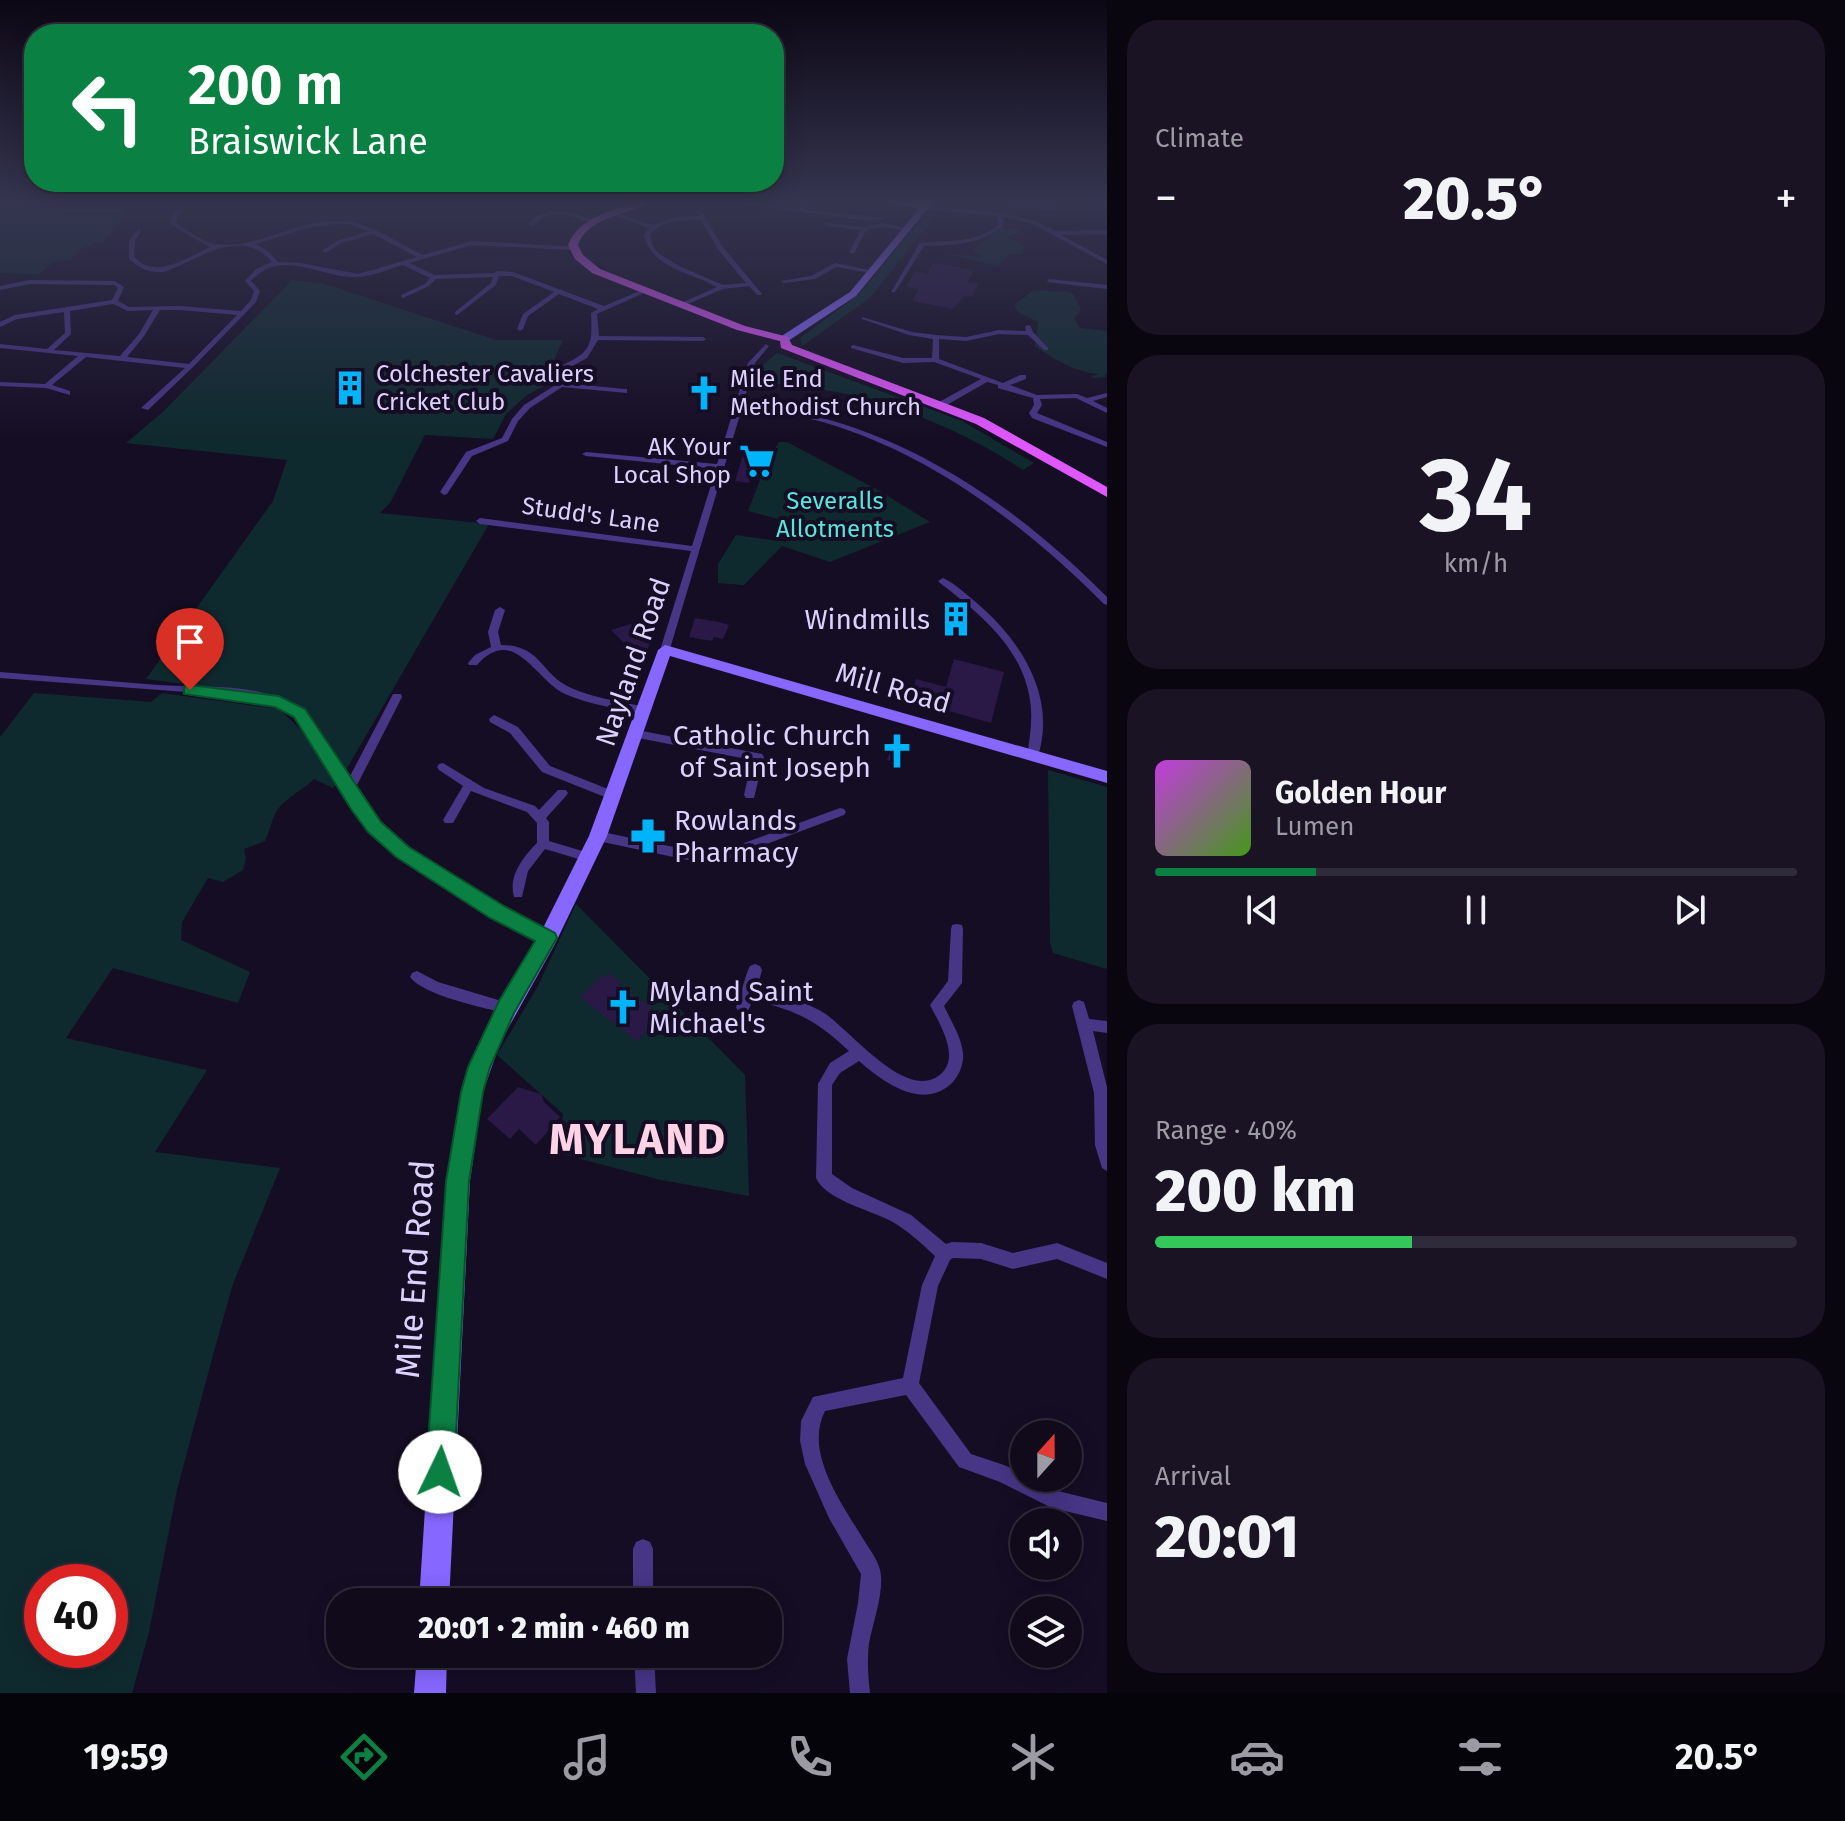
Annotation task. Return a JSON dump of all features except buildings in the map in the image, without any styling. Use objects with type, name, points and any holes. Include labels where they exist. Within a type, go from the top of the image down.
[{"type":"main road","points":[[618,280],[774,343],[942,404],[1020,441],[1107,493]]},
{"type":"street","points":[[145,408],[191,366],[257,296],[249,280]]},
{"type":"street","points":[[403,296],[431,280]]},
{"type":"street","points":[[457,313],[495,280]]},
{"type":"street","points":[[530,280],[602,308]]},
{"type":"street","points":[[708,280],[722,287]]},
{"type":"street","points":[[748,280],[759,294]]},
{"type":"street","points":[[784,281],[794,280]]},
{"type":"street","points":[[774,343],[853,294],[864,280]]},
{"type":"street","points":[[893,291],[900,280]]},
{"type":"street","points":[[1049,281],[1107,287]]},
{"type":"street","points":[[0,288],[30,282],[115,283],[121,287],[114,302]]},
{"type":"street","points":[[681,305],[722,287],[751,284]]},
{"type":"street","points":[[561,385],[559,378],[562,369],[585,357],[596,338],[594,313],[644,291]]},
{"type":"street","points":[[520,329],[525,315],[557,293]]},
{"type":"street","points":[[0,325],[15,317],[114,302],[124,309],[242,313]]},
{"type":"street","points":[[122,358],[135,346],[138,336],[149,325],[157,309]]},
{"type":"street","points":[[47,352],[68,334],[67,310]]},
{"type":"street","points":[[864,318],[936,337],[966,339],[1029,330],[1046,349]]},
{"type":"street","points":[[935,360],[936,337]]},
{"type":"street","points":[[596,338],[703,339]]},
{"type":"street","name":"Nayland Road","points":[[541,948],[585,856],[598,836],[614,796],[665,650],[738,405],[751,370],[774,343]]},
{"type":"street","points":[[0,346],[191,366]]},
{"type":"street","points":[[853,347],[899,361],[935,360],[1036,397],[1061,395],[1088,400],[1107,411]]},
{"type":"street","points":[[47,386],[85,354]]},
{"type":"street","points":[[751,370],[763,373]]},
{"type":"street","points":[[1001,386],[1023,377]]},
{"type":"street","points":[[942,404],[985,380]]},
{"type":"street","points":[[0,384],[47,386],[67,393]]},
{"type":"street","points":[[433,493],[449,494],[469,454],[499,444],[505,439],[515,416],[535,399],[561,385],[625,392]]},
{"type":"street","points":[[1088,400],[1107,395]]},
{"type":"street","points":[[1036,397],[1038,405],[1033,413],[1035,416],[1107,445]]},
{"type":"street","points":[[738,405],[831,423],[910,456],[1002,512],[1042,542],[1107,602]]},
{"type":"street","points":[[586,454],[720,467]]},
{"type":"street","name":"Studd's Lane","points":[[480,521],[696,549]]},
{"type":"street","points":[[943,581],[986,613],[1013,642],[1034,684],[1037,739],[1033,756]]},
{"type":"street","points":[[496,647],[493,632],[500,610]]},
{"type":"street","points":[[473,663],[480,654],[496,647],[530,656],[548,679],[580,696],[645,711]]},
{"type":"street","name":"Mill Road","points":[[665,650],[1107,777]]},
{"type":"street","points":[[0,675],[220,692],[279,702],[300,713],[375,827],[403,852],[497,912],[541,948]]},
{"type":"street","points":[[349,789],[397,697]]},
{"type":"street","points":[[494,719],[514,730],[546,769],[574,783],[614,796]]},
{"type":"street","points":[[637,734],[759,752],[750,795]]},
{"type":"street","points":[[443,767],[469,785],[498,799],[531,809],[540,817],[545,837],[543,844],[518,875],[518,893]]},
{"type":"street","points":[[449,820],[469,785]]},
{"type":"street","points":[[540,817],[562,793]]},
{"type":"street","points":[[598,836],[711,860],[840,812]]},
{"type":"street","points":[[543,844],[585,856]]},
{"type":"street","points":[[755,970],[746,1000],[800,1007],[820,1017],[846,1037],[859,1053],[901,1084],[917,1088],[936,1086],[951,1076],[958,1060],[955,1043],[937,1005],[955,983],[957,929]]},
{"type":"street","name":"Mile End Road","points":[[435,1588],[458,1181],[479,1067],[507,1008],[541,948]]},
{"type":"street","points":[[417,977],[434,987],[507,1008]]},
{"type":"street","points":[[1079,1006],[1101,1093],[1103,1116],[1100,1133],[1107,1163]]},
{"type":"street","points":[[1083,1024],[1107,1027]]},
{"type":"street","points":[[859,1053],[835,1068],[825,1084],[822,1135],[824,1178],[834,1187],[890,1212],[924,1233],[944,1254]]},
{"type":"street","points":[[1107,1271],[1057,1251],[1013,1261],[981,1251],[952,1250],[944,1254],[930,1285],[910,1385],[965,1461],[974,1467],[1004,1474],[1052,1499],[1107,1512]]},
{"type":"street","points":[[860,1693],[855,1657],[871,1590],[871,1572],[814,1467],[807,1435],[810,1415],[819,1403],[910,1385]]},
{"type":"street","points":[[643,1549],[643,1588]]},
{"type":"street","points":[[430,1693],[431,1668]]},
{"type":"street","points":[[645,1668],[646,1693]]},
{"type":"green space","points":[[292,280],[322,283],[496,340],[563,340],[542,387],[527,395],[506,414],[493,439],[425,435],[390,503],[380,513],[489,524],[346,770],[311,719],[282,697],[146,679],[273,501],[287,460],[126,443],[164,411]]},
{"type":"green space","points":[[871,280],[884,280],[870,298],[802,346],[800,338],[858,295]]},
{"type":"green space","points":[[1034,290],[1070,292],[1081,310],[1074,318],[1080,328],[1107,331],[1107,374],[1104,374],[1107,377],[1094,378],[1091,376],[1100,374],[1066,364],[1035,346],[1038,322],[1018,312],[1014,305]]},
{"type":"green space","points":[[777,353],[962,421],[1034,463],[1023,470],[944,427],[880,403],[833,391],[754,381],[769,382],[770,378],[756,376],[766,375],[759,368]]},
{"type":"green space","name":"Severalls Allotments","points":[[779,442],[787,442],[878,490],[930,522],[830,562],[782,546],[744,585],[718,583],[718,564],[736,535],[786,542],[793,523],[748,511],[768,459]]},
{"type":"green space","points":[[34,693],[151,702],[162,693],[278,709],[304,734],[337,782],[333,788],[314,779],[286,800],[276,812],[265,841],[244,849],[246,858],[243,870],[223,882],[208,878],[182,922],[181,940],[250,972],[238,1003],[113,968],[66,1038],[207,1070],[155,1152],[280,1168],[233,1284],[177,1490],[149,1632],[132,1693],[0,1693],[0,737]]},
{"type":"green space","points":[[1048,770],[1107,787],[1107,969],[1053,953],[1050,942]]},
{"type":"green space","points":[[576,904],[745,1075],[749,1196],[661,1180],[558,1153],[549,1145],[561,1129],[563,1114],[497,1055],[538,986]]},
{"type":"place","name":"Colchester Cavaliers Cricket Club","points":[[350,388]]},
{"type":"place","name":"Mile End Methodist Church","points":[[704,393]]},
{"type":"place","name":"AK Your Local Shop","points":[[757,461]]},
{"type":"place","name":"Windmills","points":[[956,619]]},
{"type":"place","name":"Catholic Church of Saint Joseph","points":[[897,751]]},
{"type":"place","name":"Rowlands Pharmacy","points":[[648,836]]},
{"type":"place","name":"Myland Saint Michael's","points":[[623,1007]]},
{"type":"district","name":"MYLAND","points":[[638,1139]]},
{"type":"route","points":[[190,690],[279,702],[300,713],[375,827],[403,852],[497,912],[548,938],[491,1040],[472,1092],[458,1181],[440,1472]]}]
